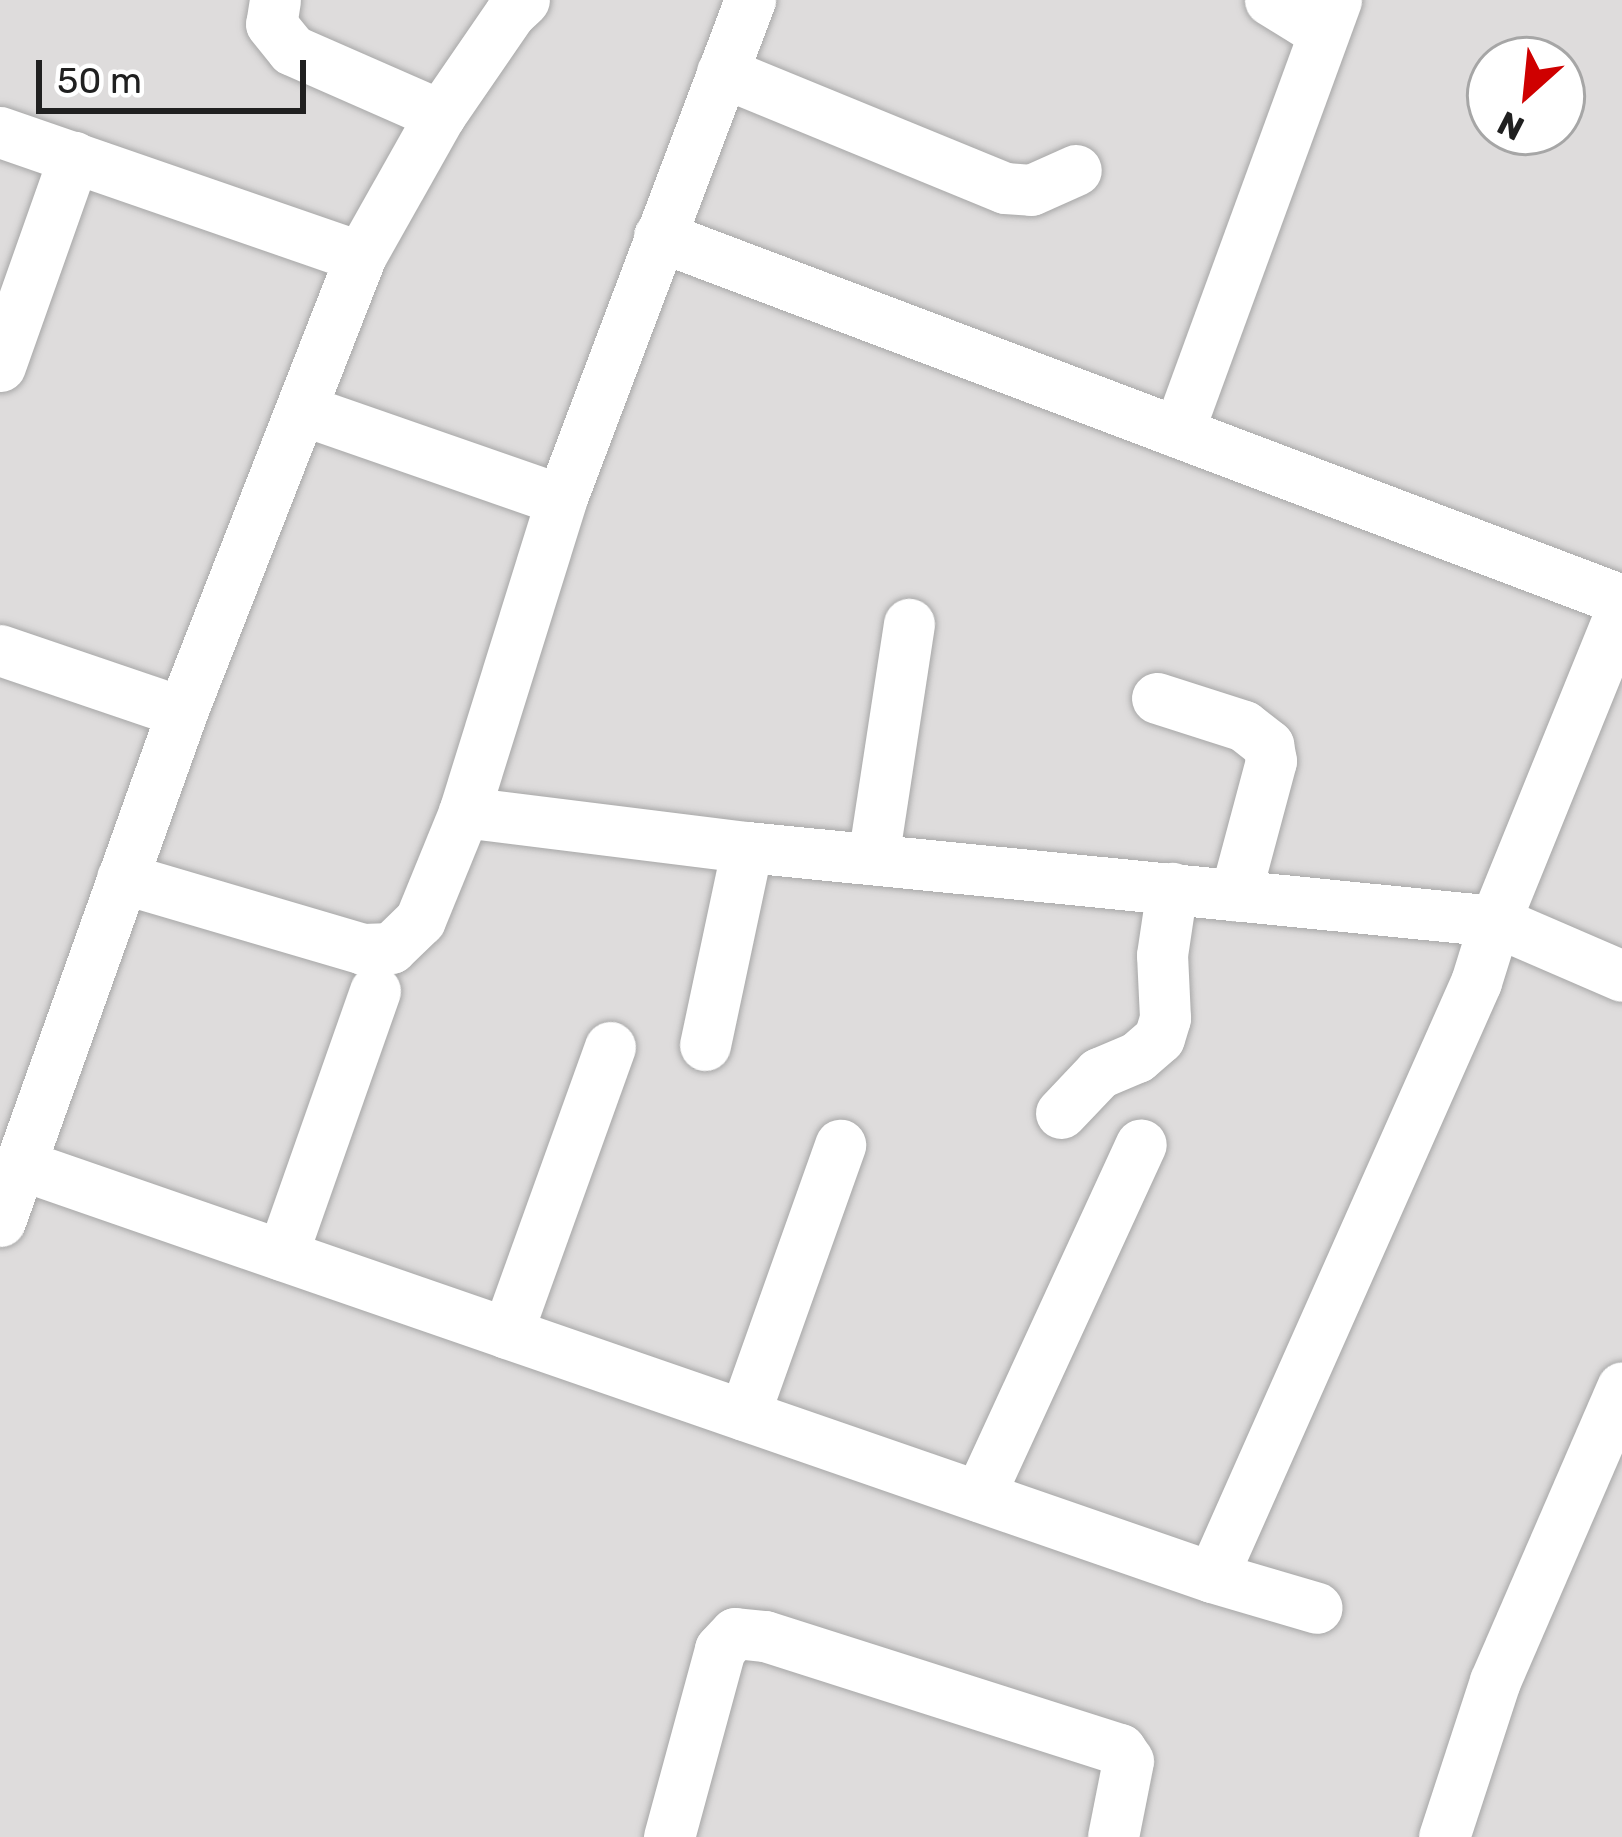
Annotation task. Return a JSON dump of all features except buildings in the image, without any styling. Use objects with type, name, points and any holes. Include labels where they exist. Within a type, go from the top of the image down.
[{"type":"street","points":[[275,0],[272,24],[292,50],[440,115]]},
{"type":"street","points":[[0,1218],[182,712],[360,257],[440,115],[509,13],[524,0]]},
{"type":"street","points":[[122,878],[363,949],[392,948],[420,920],[464,812],[562,500],[749,0]]},
{"type":"street","points":[[1178,432],[1329,16],[1270,0]]},
{"type":"street","points":[[722,72],[1005,188],[1031,190],[1076,170]]},
{"type":"street","points":[[0,131],[360,257]]},
{"type":"street","points":[[0,366],[74,157]]},
{"type":"street","points":[[659,236],[1622,604],[1603,704],[1495,921],[1476,982],[1212,1577]]},
{"type":"street","points":[[303,410],[562,500]]},
{"type":"street","points":[[873,859],[909,624]]},
{"type":"street","points":[[0,650],[182,712]]},
{"type":"street","points":[[1157,698],[1244,726],[1268,745],[1271,761],[1234,895]]},
{"type":"street","points":[[464,812],[747,847],[1495,921],[1622,976]]},
{"type":"street","points":[[705,1045],[747,847]]},
{"type":"street","points":[[1060,1113],[1099,1073],[1137,1057],[1159,1038],[1165,1018],[1162,955],[1172,888]]},
{"type":"street","points":[[282,1255],[375,991]]},
{"type":"street","points":[[507,1333],[610,1047]]},
{"type":"street","points":[[979,1496],[1141,1144]]},
{"type":"street","points":[[744,1414],[840,1145]]},
{"type":"street","points":[[19,1164],[1212,1577],[1317,1608]]},
{"type":"street","points":[[1444,1837],[1495,1681],[1622,1387]]},
{"type":"street","points":[[669,1837],[720,1649],[735,1634],[765,1636],[1120,1749],[1128,1761],[1113,1837]]},
{"type":"shaded area","points":[[0,0],[1622,0],[1622,1837],[0,1837]]}]
